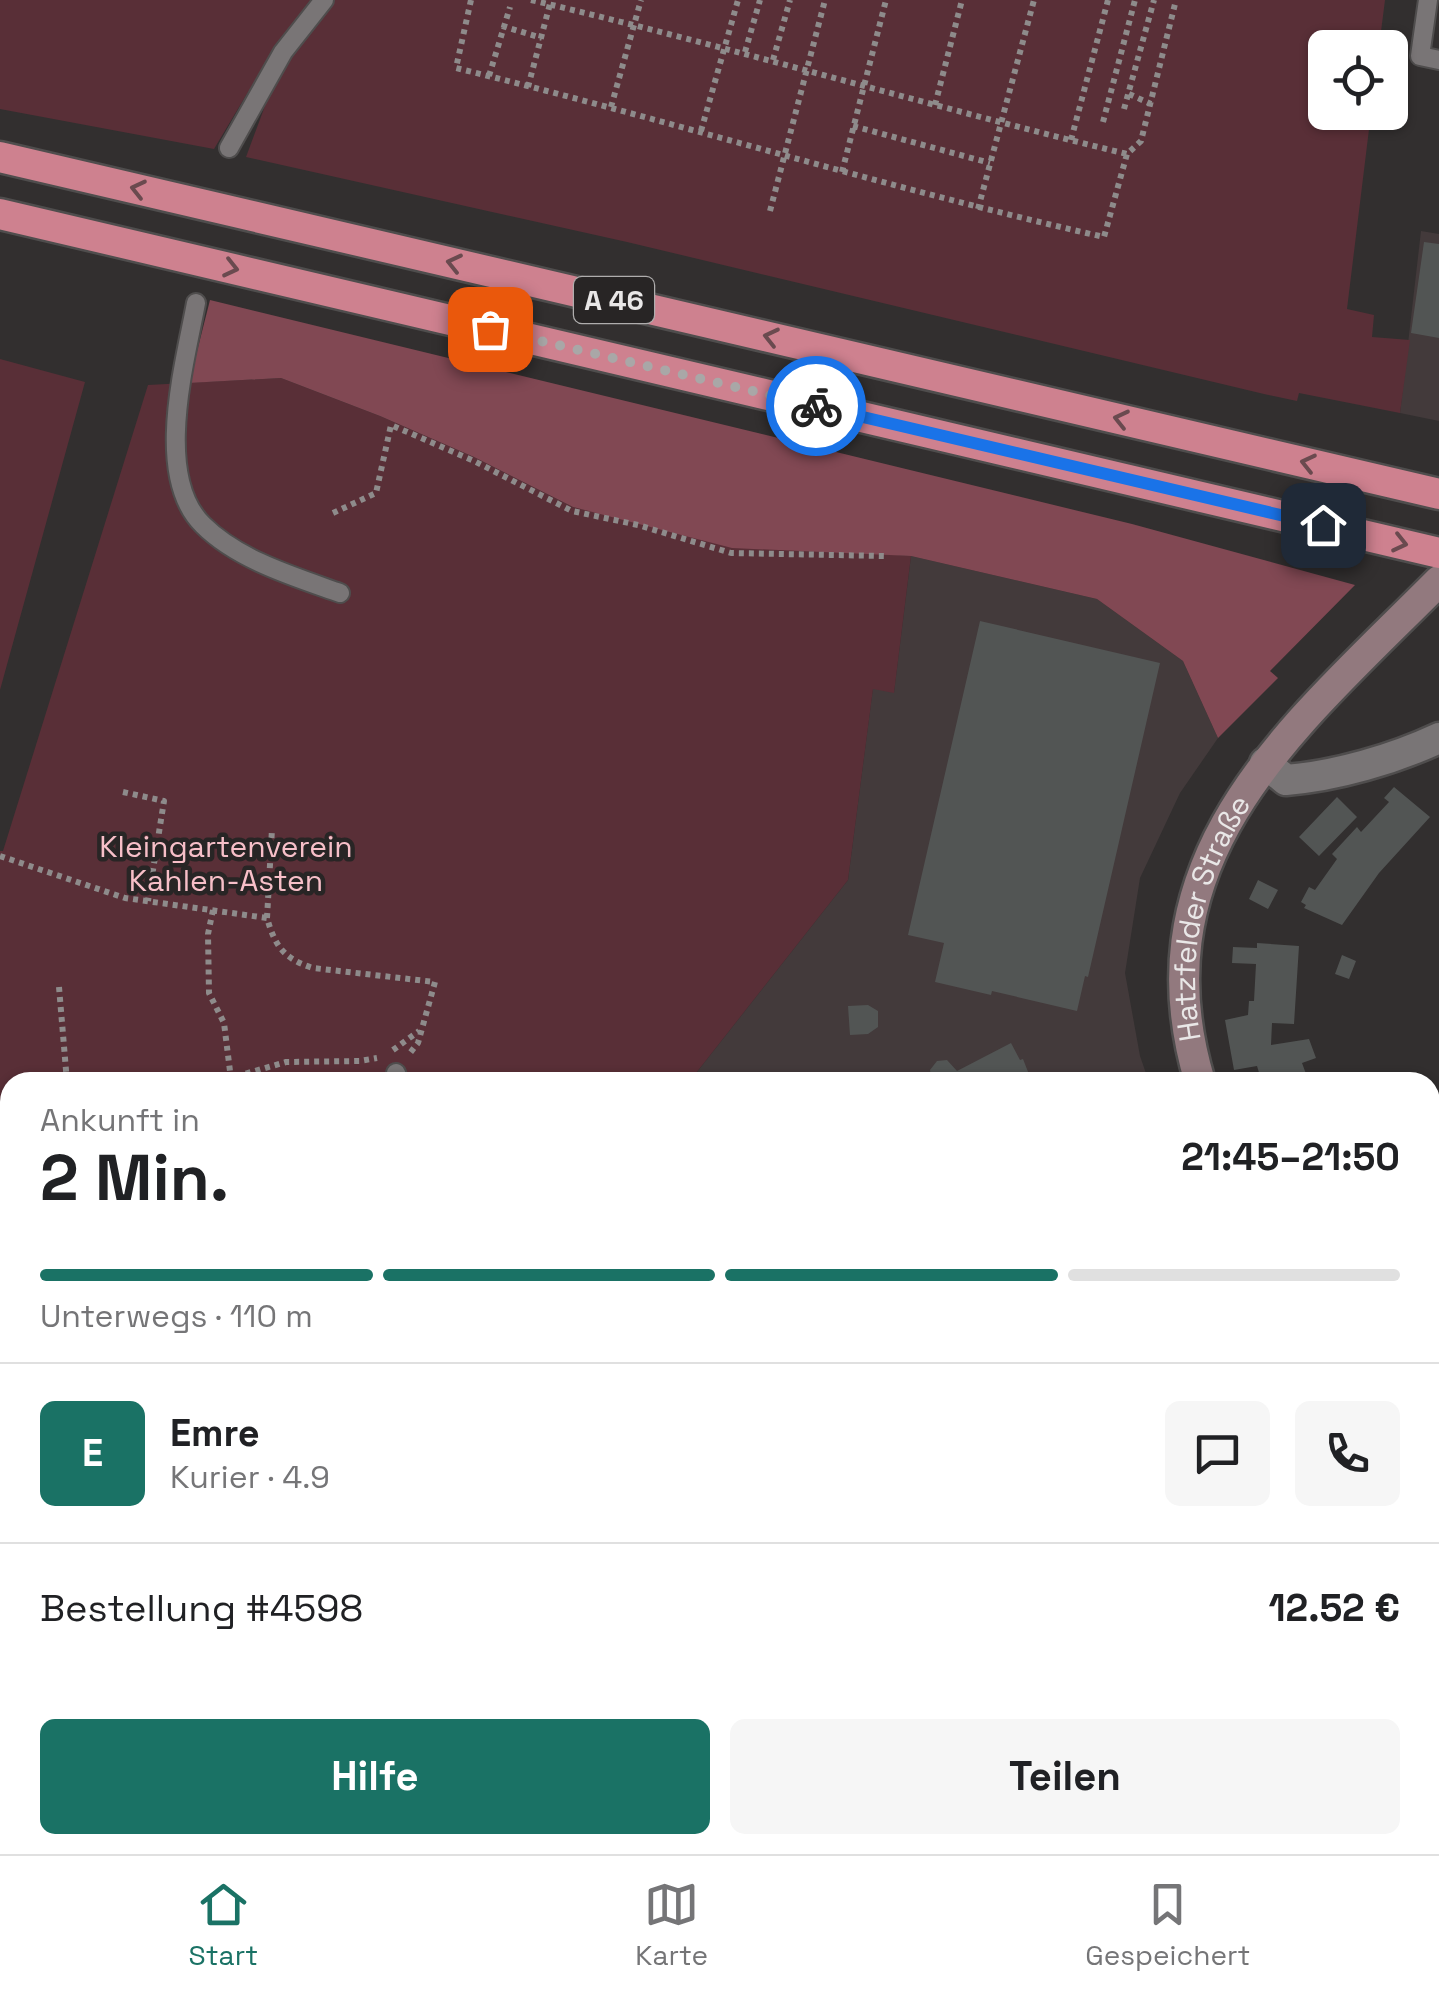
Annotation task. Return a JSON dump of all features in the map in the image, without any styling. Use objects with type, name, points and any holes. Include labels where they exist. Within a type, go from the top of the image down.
[{"type":"highway","name":"A 46","points":[[0,156],[1439,494]]},
{"type":"highway","name":"A 46","points":[[0,214],[1439,553]]},
{"type":"highway","name":"A 46","points":[[1400,485],[1439,484]]},
{"type":"main road","name":"Hatzfelder Straße","points":[[1197,1072],[1183,1004],[1184,951],[1194,891],[1216,838],[1265,763],[1439,581]]},
{"type":"street","name":"Hatzfelder Straße","points":[[1265,763],[1286,780],[1313,778],[1439,738]]},
{"type":"lane","points":[[229,148],[283,52],[324,0]]},
{"type":"lane","points":[[1428,0],[1420,56],[1439,60]]},
{"type":"lane","points":[[196,303],[176,413],[175,453],[188,506],[218,539],[340,593]]},
{"type":"path","points":[[472,0],[456,68],[610,106],[978,209],[1104,238],[1127,154],[1141,142],[1176,0]]},
{"type":"path","points":[[531,0],[745,52],[1127,154]]},
{"type":"path","points":[[610,106],[640,0]]},
{"type":"path","points":[[701,131],[738,0]]},
{"type":"path","points":[[745,52],[760,0]]},
{"type":"path","points":[[773,60],[790,0]]},
{"type":"path","points":[[770,210],[825,0]]},
{"type":"path","points":[[842,172],[886,0]]},
{"type":"path","points":[[935,105],[962,0]]},
{"type":"path","points":[[978,209],[1034,0]]},
{"type":"path","points":[[1071,140],[1108,0]]},
{"type":"path","points":[[1103,122],[1135,0]]},
{"type":"path","points":[[1124,108],[1154,0]]},
{"type":"path","points":[[528,86],[551,2]]},
{"type":"path","points":[[489,76],[510,7]]},
{"type":"path","points":[[502,26],[542,38]]},
{"type":"path","points":[[1129,94],[1152,104]]},
{"type":"path","points":[[853,126],[990,163]]},
{"type":"path","points":[[333,513],[376,493],[391,425],[572,510],[730,554],[886,556]]},
{"type":"path","points":[[123,792],[164,802],[148,901]]},
{"type":"path","points":[[272,829],[267,918],[279,950],[296,963],[354,975],[436,982],[418,1043],[401,1072]]},
{"type":"path","points":[[0,856],[99,891],[267,918]]},
{"type":"path","points":[[213,910],[208,934],[209,993],[224,1023],[230,1072]]},
{"type":"path","points":[[58,987],[67,1072]]},
{"type":"path","points":[[254,1072],[286,1062],[360,1061]]},
{"type":"shaded area","points":[[1421,231],[1439,234],[1439,421],[1400,413]]},
{"type":"shaded area","points":[[210,300],[1132,524],[1355,585],[1270,671],[1278,678],[1218,738],[1183,661],[1097,599],[911,556],[732,548],[573,507],[474,457],[281,378],[189,383]]},
{"type":"shaded area","points":[[911,556],[1097,599],[1183,661],[1218,738],[1180,793],[1140,878],[1125,973],[1146,1072],[697,1072],[848,880],[873,688],[894,692]]},
{"type":"green space","points":[[0,0],[1385,0],[1381,30],[1308,30],[1308,130],[1369,130],[1347,309],[1374,315],[1372,337],[1410,340],[1400,413],[1299,393],[1297,401],[1264,394],[627,242],[246,157],[269,95],[248,92],[214,149],[0,109]]},
{"type":"green space","points":[[0,359],[85,382],[0,690]]},
{"type":"green space","name":"Kleingartenverein Kahlen-Asten","points":[[281,378],[474,457],[573,507],[639,522],[837,551],[911,556],[894,693],[873,689],[848,880],[697,1072],[0,1072],[0,851],[148,385]]},
{"type":"building","points":[[1424,242],[1439,244],[1439,338],[1411,333]]},
{"type":"building","points":[[980,621],[1160,663],[1077,1011],[935,982],[944,943],[908,935]]},
{"type":"building","points":[[1394,787],[1430,817],[1379,873],[1342,925],[1304,908],[1306,905],[1301,902],[1309,887],[1315,890],[1337,859],[1332,854],[1357,827],[1361,832],[1389,802],[1384,798]]},
{"type":"building","points":[[1337,797],[1357,817],[1319,856],[1299,837]]},
{"type":"building","points":[[1258,880],[1278,890],[1268,909],[1249,899]]},
{"type":"building","points":[[1257,943],[1299,946],[1294,1024],[1272,1023],[1271,1045],[1309,1039],[1316,1058],[1302,1063],[1305,1072],[1259,1072],[1257,1066],[1234,1070],[1225,1020],[1248,1015],[1249,1001],[1254,1001],[1256,964],[1232,963],[1233,947],[1257,948]]},
{"type":"building","points":[[1342,955],[1356,961],[1349,979],[1335,974]]},
{"type":"building","points":[[868,1005],[878,1011],[878,1027],[868,1034],[850,1035],[848,1006]]},
{"type":"building","points":[[1011,1043],[1028,1072],[930,1072],[930,1070],[937,1061],[947,1060],[957,1071]]},
{"type":"way so far","points":[[490,329],[816,406]]},
{"type":"route","points":[[816,406],[1323,525]]}]
